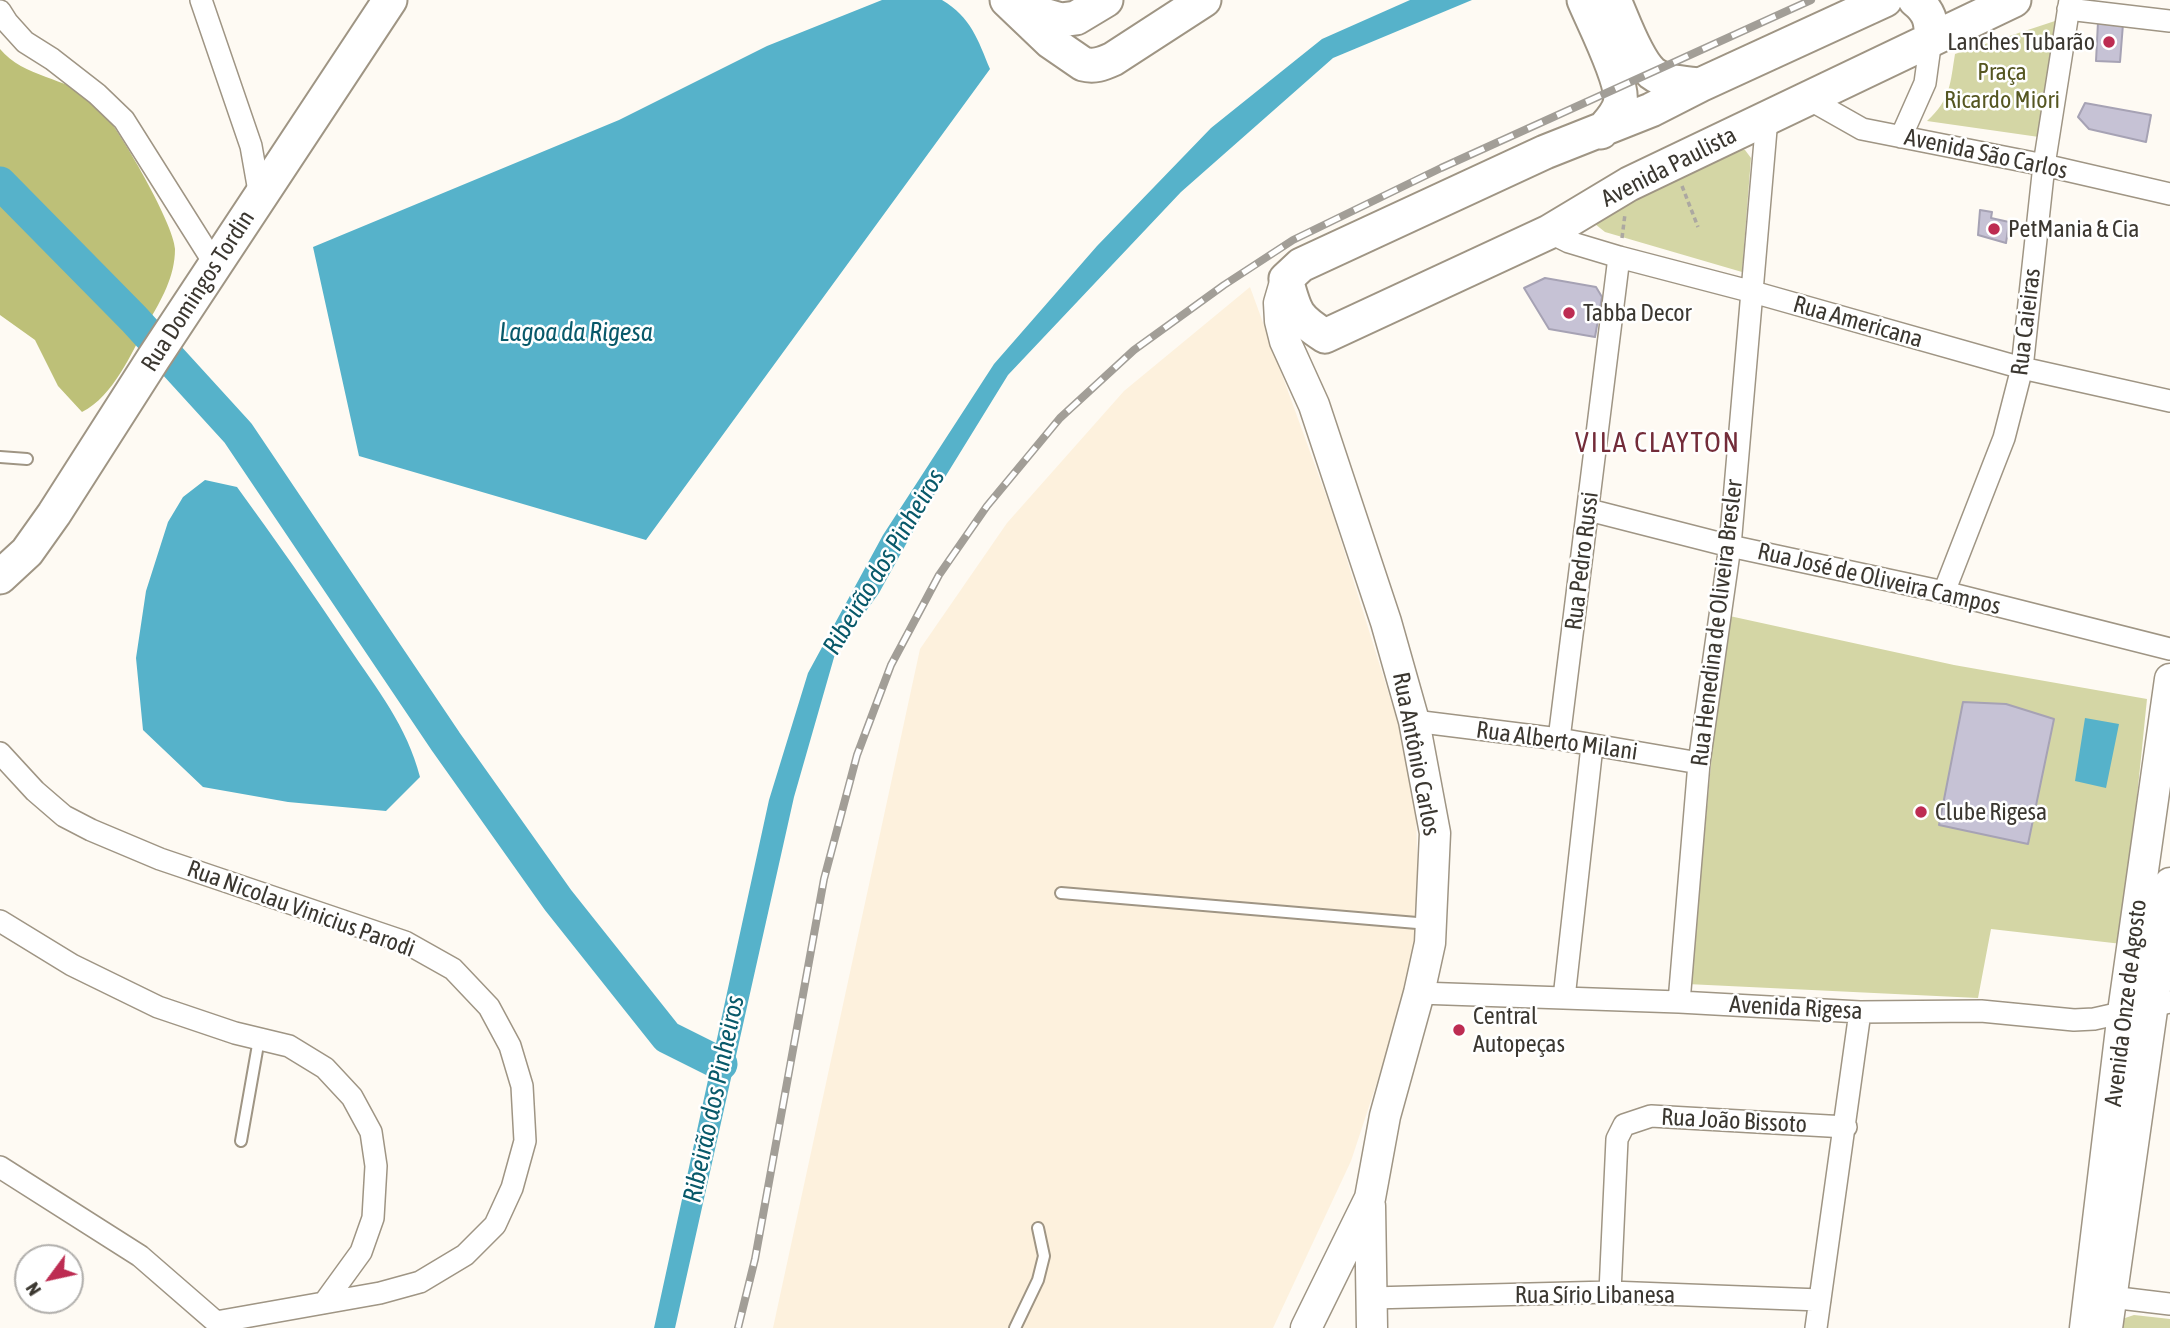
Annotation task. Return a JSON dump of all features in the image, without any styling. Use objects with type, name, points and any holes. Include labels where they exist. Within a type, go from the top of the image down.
[{"type":"main road","points":[[1011,3],[1053,19],[1076,18],[1106,0]]},
{"type":"main road","points":[[1011,3],[1064,52],[1083,64],[1100,65],[1204,0]]},
{"type":"main road","points":[[1584,0],[1620,85],[1620,104],[1601,132]]},
{"type":"main road","points":[[1614,0],[1638,52],[1651,72],[1665,80],[1700,85]]},
{"type":"main road","points":[[1305,384],[1313,351],[1325,336],[1305,324],[1293,308],[1286,279],[1301,265],[1545,152],[1651,110],[1885,0]]},
{"type":"main road","points":[[1915,0],[1925,8],[1930,18],[1931,39]]},
{"type":"main road","name":"Avenida Paulista","points":[[1325,336],[1549,232],[1629,184],[2014,0]]},
{"type":"main road","name":"Rua Domingos Tordin","points":[[0,577],[27,552],[54,514],[388,1]]},
{"type":"main road","points":[[1076,18],[1077,38],[1100,65]]},
{"type":"main road","name":"Rua Antônio Carlos","points":[[1286,279],[1279,303],[1285,341],[1305,384],[1358,536],[1415,721],[1435,833],[1432,924],[1419,993],[1385,1116],[1370,1198],[1306,1328]]},
{"type":"main road","name":"Avenida Onze de Agosto","points":[[2085,1328],[2123,1013],[2170,679]]},
{"type":"main road","name":"Avenida Onze de Agosto","points":[[2106,1328],[2161,1004],[2170,883]]},
{"type":"main road","points":[[1370,1198],[1371,1314]]},
{"type":"main road","points":[[1325,1290],[1339,1284],[1354,1289],[1367,1301],[1371,1314]]},
{"type":"street","points":[[201,0],[250,146],[268,186]]},
{"type":"street","points":[[2069,4],[2170,22]]},
{"type":"street","name":"Rua Caieiras","points":[[1944,592],[2004,438],[2022,368],[2044,165],[2069,4]]},
{"type":"street","points":[[0,11],[25,42],[97,94],[124,120],[216,266]]},
{"type":"street","points":[[1901,136],[1926,83],[1931,39]]},
{"type":"street","name":"Avenida São Carlos","points":[[1809,99],[1862,130],[2044,165],[2170,194]]},
{"type":"street","name":"Rua Henedina de Oliveira Bresler","points":[[1679,1002],[1699,763],[1730,546],[1767,118]]},
{"type":"street","points":[[250,146],[268,186]]},
{"type":"street","name":"Rua Americana","points":[[1549,232],[1569,242],[1619,257],[2022,368],[2170,401]]},
{"type":"street","name":"Rua Pedro Russi","points":[[1559,739],[1619,257]]},
{"type":"street","name":"Rua José de Oliveira Campos","points":[[1589,510],[1730,546],[1944,592],[2170,649]]},
{"type":"street","name":"Rua Alberto Milani","points":[[1415,721],[1559,739],[1699,763]]},
{"type":"street","points":[[1564,998],[1592,746]]},
{"type":"street","name":"Rua Nicolau Vinicius Parodi","points":[[0,753],[35,791],[64,816],[91,830],[160,859],[405,942],[453,969],[489,1007],[510,1046],[522,1086],[525,1141],[512,1188],[495,1224],[465,1255],[420,1282],[380,1293],[215,1325],[140,1256],[0,1167]]},
{"type":"street","points":[[0,920],[72,965],[158,1007],[289,1046],[325,1068],[352,1097],[370,1132],[376,1166],[373,1218],[361,1252],[324,1303]]},
{"type":"street","name":"Avenida Rigesa","points":[[1419,993],[1679,1002],[1860,1012],[1980,1012],[2074,1020],[2161,1004]]},
{"type":"street","points":[[1816,1328],[1860,1012]]},
{"type":"street","name":"Rua João Bissoto","points":[[1610,1292],[1617,1139],[1624,1125],[1651,1116],[1846,1127]]},
{"type":"street","name":"Rua Sírio Libanesa","points":[[1371,1314],[1610,1292],[1820,1300]]},
{"type":"street","points":[[2111,1297],[2170,1304]]},
{"type":"lane","points":[[0,457],[27,459]]},
{"type":"lane","points":[[1061,893],[1432,924]]},
{"type":"lane","points":[[241,1141],[259,1039]]},
{"type":"lane","points":[[1015,1328],[1038,1280],[1044,1256],[1038,1228]]},
{"type":"path","points":[[1619,257],[1629,184]]},
{"type":"shaded area","points":[[1250,287],[1332,512],[1415,778],[1418,885],[1415,967],[1351,1161],[1273,1328],[773,1328],[920,649],[1007,523],[1124,391]]},
{"type":"green space","name":"Praça Ricardo Miori","points":[[2058,20],[2039,137],[1927,121],[1945,98],[1955,54]]},
{"type":"green space","points":[[0,49],[21,66],[82,92],[102,110],[142,172],[165,218],[175,249],[170,279],[128,360],[103,396],[82,412],[58,386],[35,340],[0,315]]},
{"type":"green space","points":[[1733,148],[1745,150],[1751,158],[1742,272],[1605,232],[1595,224],[1594,211]]},
{"type":"green space","name":"Clube Rigesa","points":[[1725,615],[1954,665],[2147,699],[2122,944],[1991,929],[1978,998],[1687,984],[1696,924]]},
{"type":"green space","points":[[2134,1315],[2170,1319],[2170,1328],[2121,1328],[2122,1319]]},
{"type":"water","name":"Lagoa da Rigesa","points":[[882,0],[942,0],[967,22],[990,69],[646,540],[359,456],[313,247],[619,120],[767,46]]},
{"type":"water","name":"Ribeirão dos Pinheiros","points":[[1410,0],[1472,0],[1333,58],[1181,192],[1008,375],[926,508],[879,593],[835,654],[794,797],[675,1328],[654,1328],[769,800],[808,673],[883,535],[994,364],[1097,246],[1211,128],[1322,39]]},
{"type":"water","points":[[205,480],[237,487],[321,606],[399,724],[420,777],[386,811],[288,802],[203,787],[143,730],[136,658],[146,591],[168,522],[183,497]]},
{"type":"water","points":[[2085,718],[2119,724],[2106,788],[2075,781]]},
{"type":"building","name":"Lanches Tubarão","points":[[2098,22],[2123,24],[2120,62],[2096,61]]},
{"type":"building","points":[[2085,103],[2151,115],[2146,142],[2089,129],[2078,117]]},
{"type":"building","name":"PetMania & Cia","points":[[1980,210],[1992,212],[1991,218],[2009,222],[2006,243],[1978,235]]},
{"type":"building","name":"Tabba Decor","points":[[1545,278],[1596,287],[1602,297],[1595,337],[1549,329],[1524,288]]},
{"type":"building","points":[[1963,702],[2006,704],[2054,719],[2028,844],[1939,825]]},
{"type":"waterway","name":"Ribeirão dos Pinheiros","points":[[0,183],[134,319],[238,433],[446,742],[558,900],[667,1037],[721,1064]]},
{"type":"railway","points":[[738,1328],[755,1259],[824,879],[857,755],[891,665],[939,575],[987,506],[1060,418],[1134,350],[1224,285],[1293,240],[1441,168],[1811,0]]},
{"type":"place","name":"Lanches Tubarão","points":[[2109,42]]},
{"type":"place","name":"PetMania & Cia","points":[[1994,229]]},
{"type":"place","name":"Tabba Decor","points":[[1569,313]]},
{"type":"place","name":"Clube Rigesa","points":[[1921,812]]},
{"type":"place","name":"Central Autopeças","points":[[1459,1030]]},
{"type":"district","name":"VILA CLAYTON","points":[[1658,443]]}]
